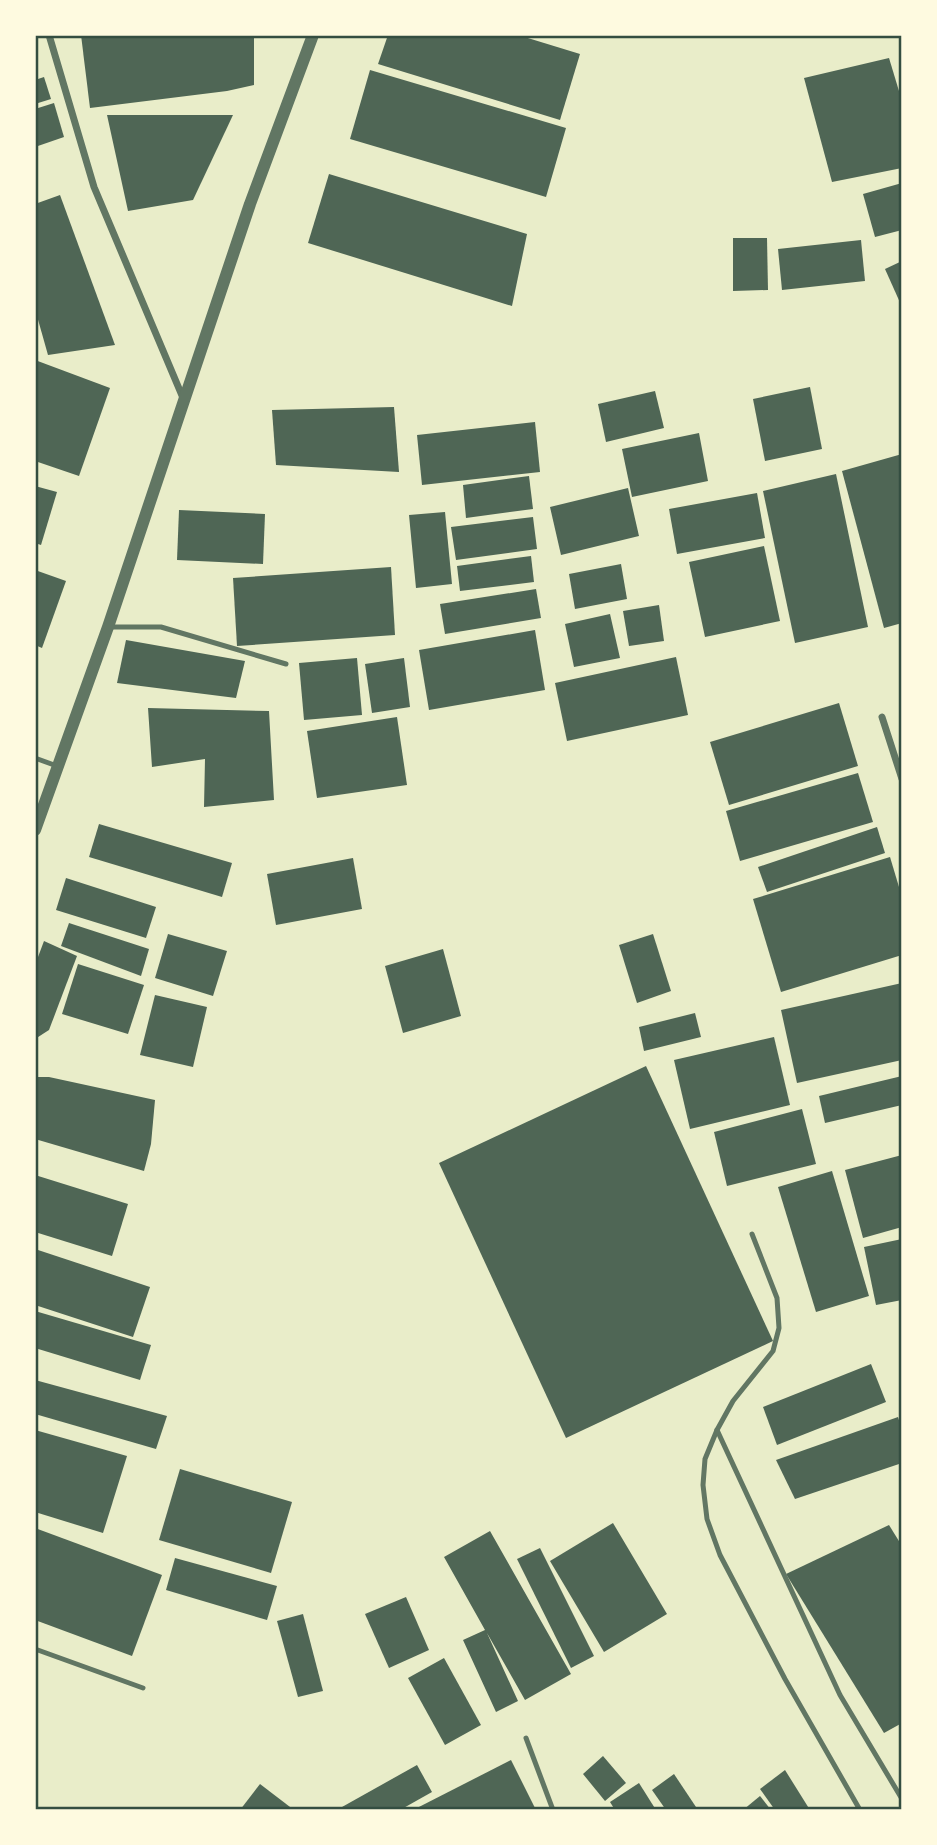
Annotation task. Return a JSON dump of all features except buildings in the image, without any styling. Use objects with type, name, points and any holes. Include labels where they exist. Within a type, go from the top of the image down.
[{"type":"street","points":[[50,35],[93,187],[183,398]]},
{"type":"street","points":[[35,830],[108,627],[250,204],[313,35]]},
{"type":"street","points":[[882,717],[902,779]]},
{"type":"lane","points":[[108,627],[160,627],[286,664]]},
{"type":"lane","points":[[35,758],[57,766]]},
{"type":"lane","points":[[752,1234],[777,1298],[779,1328],[774,1351],[733,1401],[705,1459],[703,1485],[707,1519],[720,1555],[785,1679],[860,1810]]},
{"type":"lane","points":[[717,1430],[841,1695],[902,1799]]},
{"type":"lane","points":[[35,1649],[143,1688]]},
{"type":"lane","points":[[526,1738],[553,1810]]}]
